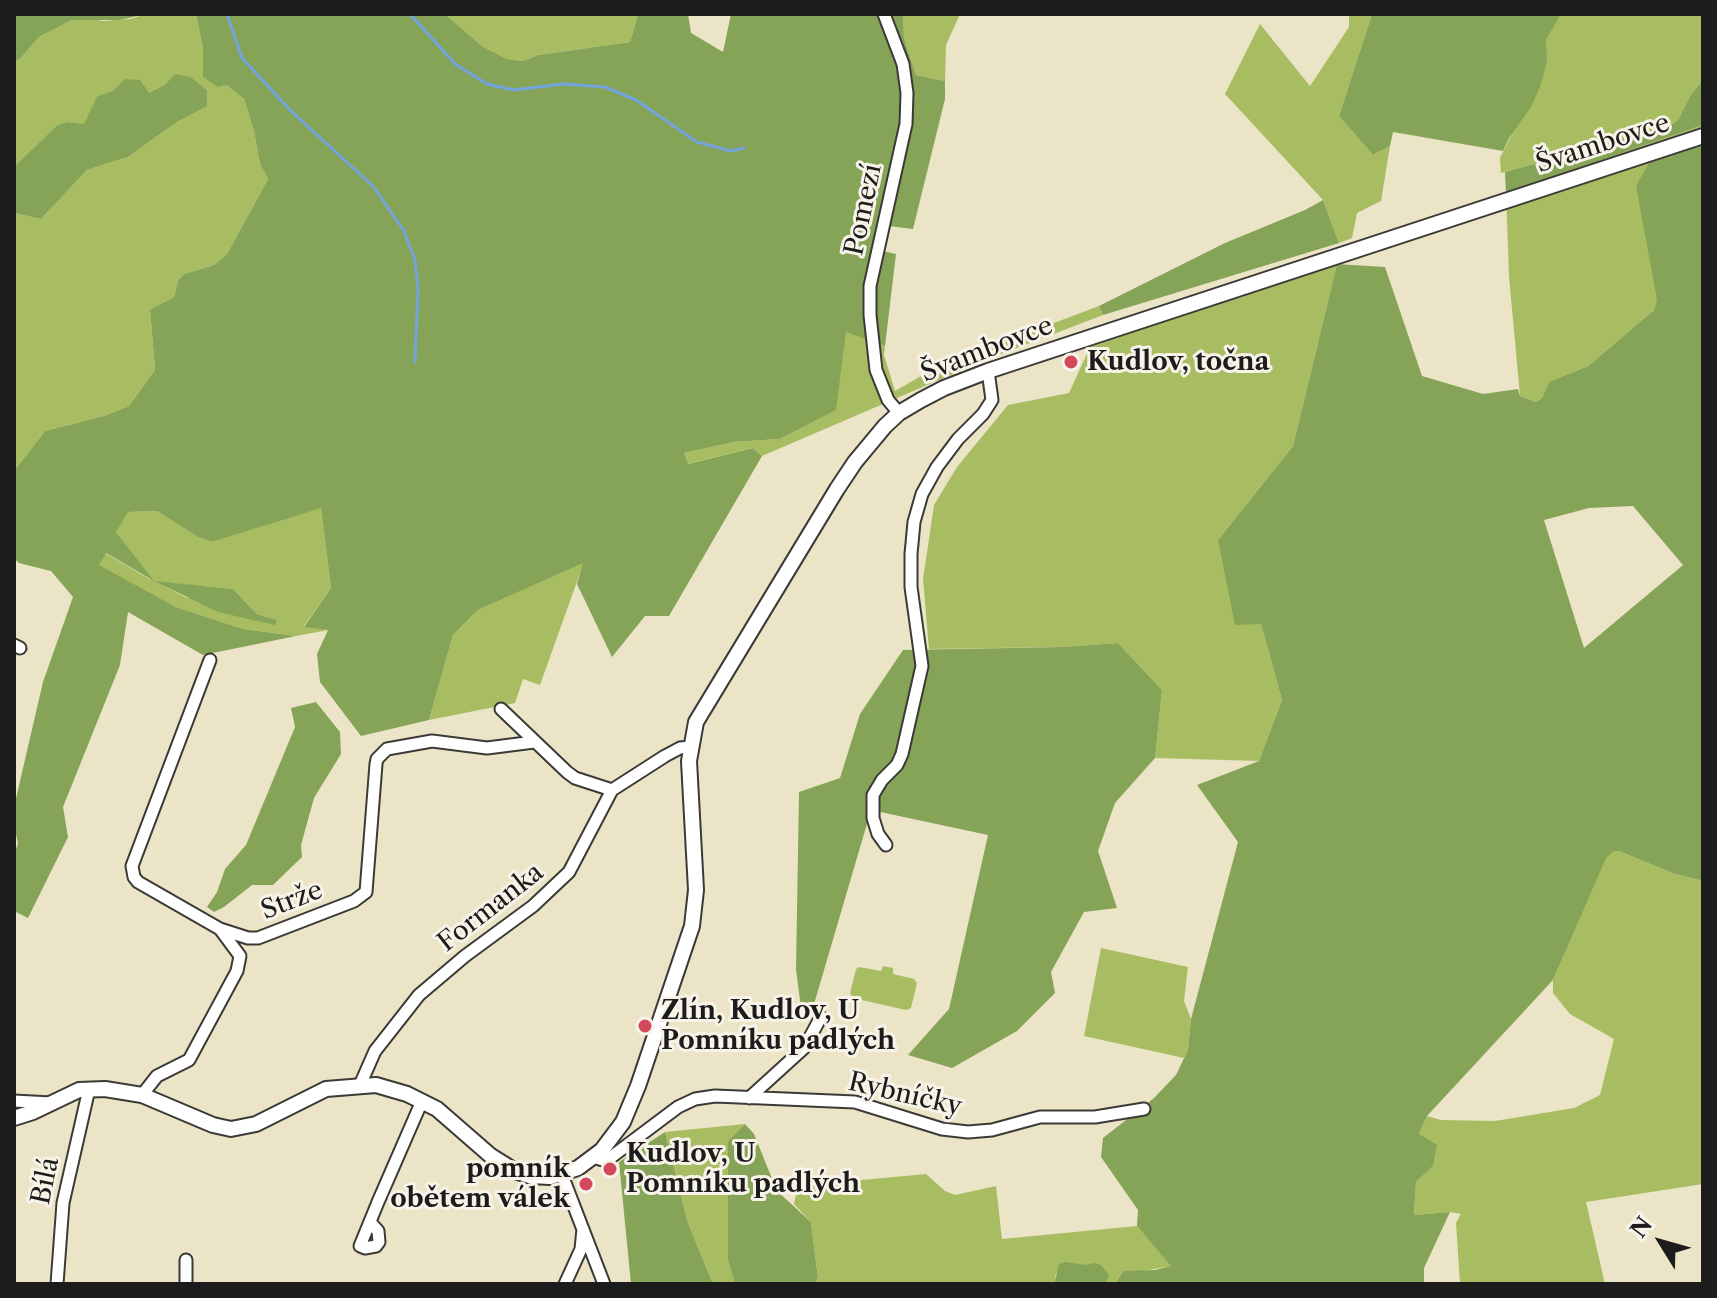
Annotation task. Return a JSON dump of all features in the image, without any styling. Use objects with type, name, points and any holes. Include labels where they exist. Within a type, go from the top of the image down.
[{"type":"street","name":"Pomezí","points":[[884,14],[903,64],[907,93],[906,124],[870,286],[870,315],[876,370],[888,400],[899,413]]},
{"type":"street","name":"Švambovce","points":[[562,1175],[593,1157],[610,1141],[623,1122],[692,926],[695,907],[690,747],[701,712],[855,462],[899,413],[944,388],[988,371],[1703,136]]},
{"type":"street","points":[[886,845],[878,834],[873,818],[873,795],[902,754],[922,666],[911,587],[914,522],[922,494],[937,467],[992,400],[988,371]]},
{"type":"street","name":"Strže","points":[[210,660],[132,866],[138,882],[220,929],[252,939],[361,897],[368,884],[376,764],[387,749],[432,741],[487,748],[534,742]]},
{"type":"street","points":[[501,709],[575,778],[612,790],[665,756],[680,748],[690,747]]},
{"type":"street","name":"Formanka","points":[[360,1085],[375,1051],[419,995],[563,879],[583,849],[612,790]]},
{"type":"street","points":[[142,1095],[163,1071],[189,1060],[237,971],[240,956],[220,929]]},
{"type":"street","points":[[749,1098],[804,1048],[821,1017]]},
{"type":"street","points":[[14,1118],[68,1094],[89,1089],[142,1095],[213,1125],[231,1129],[256,1124],[317,1092],[360,1085],[391,1089],[422,1101],[450,1118],[491,1156],[515,1171],[540,1177],[562,1175],[604,1284]]},
{"type":"street","name":"Bílá","points":[[57,1284],[63,1203],[89,1089]]},
{"type":"street","name":"Rybníčky","points":[[593,1157],[606,1161],[662,1117],[695,1099],[715,1096],[855,1102],[942,1129],[968,1132],[992,1130],[1040,1117],[1095,1117],[1144,1109]]},
{"type":"street","points":[[14,1101],[52,1103]]},
{"type":"street","points":[[370,1222],[422,1101]]},
{"type":"street","points":[[565,1284],[581,1249],[582,1225]]},
{"type":"street","points":[[186,1260],[186,1284]]},
{"type":"green space","points":[[14,14],[146,14],[120,20],[72,20],[39,37],[20,59],[14,61]]},
{"type":"green space","points":[[146,14],[196,14],[203,49],[203,77],[226,85],[244,99],[260,164],[268,179],[227,254],[214,265],[184,274],[178,280],[174,297],[150,311],[155,370],[129,406],[104,416],[45,431],[14,471],[14,213],[41,219],[87,170],[128,157],[177,122],[206,106],[207,90],[191,77],[149,93],[125,79],[112,91],[97,96],[84,125],[67,122],[57,125],[14,167],[14,61],[20,59],[39,37],[72,20],[130,19]]},
{"type":"green space","points":[[196,14],[445,14],[482,46],[507,59],[523,61],[538,55],[630,42],[638,14],[688,14],[691,33],[723,52],[731,14],[903,14],[904,38],[916,75],[945,81],[945,99],[913,229],[889,226],[883,251],[896,254],[885,346],[846,332],[836,410],[779,439],[734,442],[684,453],[688,464],[753,448],[762,456],[669,616],[645,616],[612,657],[577,584],[583,563],[478,610],[453,635],[429,720],[361,736],[320,682],[317,654],[328,630],[304,627],[331,588],[321,508],[212,542],[198,537],[157,511],[128,512],[116,532],[154,581],[106,553],[99,565],[176,607],[243,629],[296,636],[203,655],[128,612],[120,665],[63,807],[68,837],[28,918],[16,912],[14,856],[18,843],[14,807],[43,682],[73,597],[51,571],[19,563],[14,558],[14,471],[45,431],[104,416],[129,406],[155,370],[150,310],[174,297],[178,280],[184,274],[214,265],[227,254],[268,179],[260,164],[244,99],[226,85],[218,87],[203,77],[203,49]]},
{"type":"green space","points":[[445,14],[638,14],[630,42],[538,55],[523,61],[507,59],[482,46]]},
{"type":"green space","points":[[903,14],[960,14],[946,45],[945,81],[916,75],[904,38]]},
{"type":"green space","points":[[1349,14],[1372,14],[1339,116],[1373,155],[1390,146],[1381,201],[1357,213],[1352,238],[1339,243],[1323,200],[1225,94],[1260,24],[1310,86],[1349,27]]},
{"type":"green space","points":[[1372,14],[1561,14],[1546,40],[1547,62],[1540,87],[1503,151],[1393,132],[1390,146],[1373,155],[1339,116]]},
{"type":"green space","points":[[1561,14],[1703,14],[1703,80],[1690,96],[1678,120],[1670,126],[1501,173],[1500,158],[1547,62],[1545,40]]},
{"type":"green space","points":[[175,74],[191,77],[207,90],[207,106],[177,122],[128,157],[87,170],[41,219],[14,213],[14,167],[57,125],[67,122],[84,124],[97,96],[112,91],[125,79],[140,80],[149,93],[166,84]]},
{"type":"green space","points":[[1703,80],[1703,125],[1506,193],[1505,172],[1670,126],[1678,120],[1690,96]]},
{"type":"green space","points":[[1703,125],[1703,142],[1650,256],[1658,300],[1654,310],[1588,366],[1549,382],[1542,398],[1536,402],[1520,396],[1509,276],[1506,193]]},
{"type":"green space","points":[[1703,142],[1703,881],[1614,851],[1606,858],[1553,980],[1427,1116],[1419,1134],[1437,1145],[1433,1166],[1416,1182],[1414,1215],[1450,1212],[1424,1268],[1424,1284],[1115,1284],[1123,1271],[1171,1266],[1137,1226],[1138,1210],[1101,1157],[1103,1138],[1154,1098],[1176,1075],[1188,1050],[1191,1019],[1238,842],[1197,785],[1259,761],[1282,700],[1261,624],[1235,625],[1218,540],[1293,446],[1337,264],[1385,267],[1422,376],[1483,394],[1518,389],[1520,396],[1536,402],[1542,398],[1549,382],[1588,366],[1654,310],[1657,300],[1636,186],[1649,163]],"holes":[[[1633,506],[1683,565],[1584,648],[1544,520],[1589,508]]]},
{"type":"green space","points":[[1323,200],[1339,243],[1103,315],[1099,306],[1225,243]]},
{"type":"green space","points":[[1337,264],[1293,446],[1218,540],[1261,624],[1282,700],[1259,761],[1155,758],[1162,690],[1118,643],[929,649],[923,579],[934,505],[957,467],[1008,405],[1069,393],[1090,347]]},
{"type":"green space","points":[[1099,306],[1103,315],[983,361],[762,456],[753,448],[687,464],[684,453],[734,442],[779,439],[846,331],[885,346],[884,355],[895,391],[935,368]]},
{"type":"green space","points":[[321,507],[331,588],[304,626],[328,630],[296,636],[243,629],[176,607],[98,565],[105,553],[151,580],[116,532],[127,512],[157,511],[198,537],[212,542]],"holes":[[[157,582],[233,589],[257,614],[277,620],[185,597]]]},
{"type":"green space","points":[[584,562],[540,685],[523,679],[515,703],[429,720],[453,635],[478,610]]},
{"type":"green space","points":[[154,581],[233,589],[257,614],[277,620],[275,625],[218,612]]},
{"type":"green space","points":[[1118,643],[1162,690],[1155,758],[1115,803],[1098,851],[1117,908],[1084,912],[1051,972],[1055,993],[1017,1031],[952,1068],[908,1055],[949,1009],[988,835],[871,810],[812,1011],[801,1008],[796,969],[799,792],[840,778],[860,714],[903,650]]},
{"type":"green space","points":[[316,702],[340,732],[341,754],[314,798],[301,845],[302,857],[273,885],[252,885],[214,912],[207,907],[217,892],[225,869],[246,845],[295,727],[291,708]]},
{"type":"green space","points":[[1614,851],[1703,881],[1703,1184],[1586,1202],[1605,1284],[1460,1284],[1456,1223],[1461,1214],[1414,1215],[1416,1182],[1433,1166],[1419,1134],[1427,1116],[1441,1120],[1495,1121],[1574,1108],[1600,1095],[1614,1039],[1570,1014],[1553,993],[1553,980],[1605,858]]},
{"type":"green space","points":[[1101,948],[1188,967],[1184,1001],[1191,1019],[1188,1050],[1184,1058],[1084,1036]]},
{"type":"green space","points":[[883,966],[893,968],[893,974],[914,979],[917,983],[911,1008],[906,1010],[853,998],[850,993],[856,969],[881,971]]},
{"type":"green space","points":[[745,1124],[728,1141],[728,1260],[735,1284],[713,1284],[688,1223],[665,1132]]},
{"type":"green space","points":[[745,1124],[754,1134],[777,1191],[811,1222],[818,1278],[813,1284],[735,1284],[728,1260],[728,1141]]},
{"type":"green space","points":[[665,1132],[688,1223],[713,1284],[631,1284],[619,1162]]},
{"type":"green space","points":[[926,1174],[945,1191],[955,1195],[996,1186],[1002,1239],[1137,1226],[1172,1266],[1137,1272],[1123,1271],[1115,1284],[1102,1284],[1106,1282],[1086,1265],[1056,1273],[1054,1284],[813,1284],[818,1277],[811,1222],[794,1204],[798,1186]]},
{"type":"green space","points":[[1059,1264],[1101,1265],[1109,1275],[1102,1284],[1054,1284]]},
{"type":"waterway","points":[[227,14],[242,58],[292,112],[373,186],[404,231],[415,260],[418,288],[415,362]]},
{"type":"waterway","points":[[410,14],[455,64],[487,84],[514,90],[563,84],[605,87],[636,100],[697,142],[731,151],[744,148]]},
{"type":"place","name":"Kudlov, točna","points":[[1071,362]]},
{"type":"place","name":"Zlín, Kudlov, U Pomníku padlých","points":[[645,1026]]},
{"type":"place","name":"Kudlov, U Pomníku padlých","points":[[610,1169]]},
{"type":"place","name":"pomník obětem válek","points":[[586,1184]]}]
